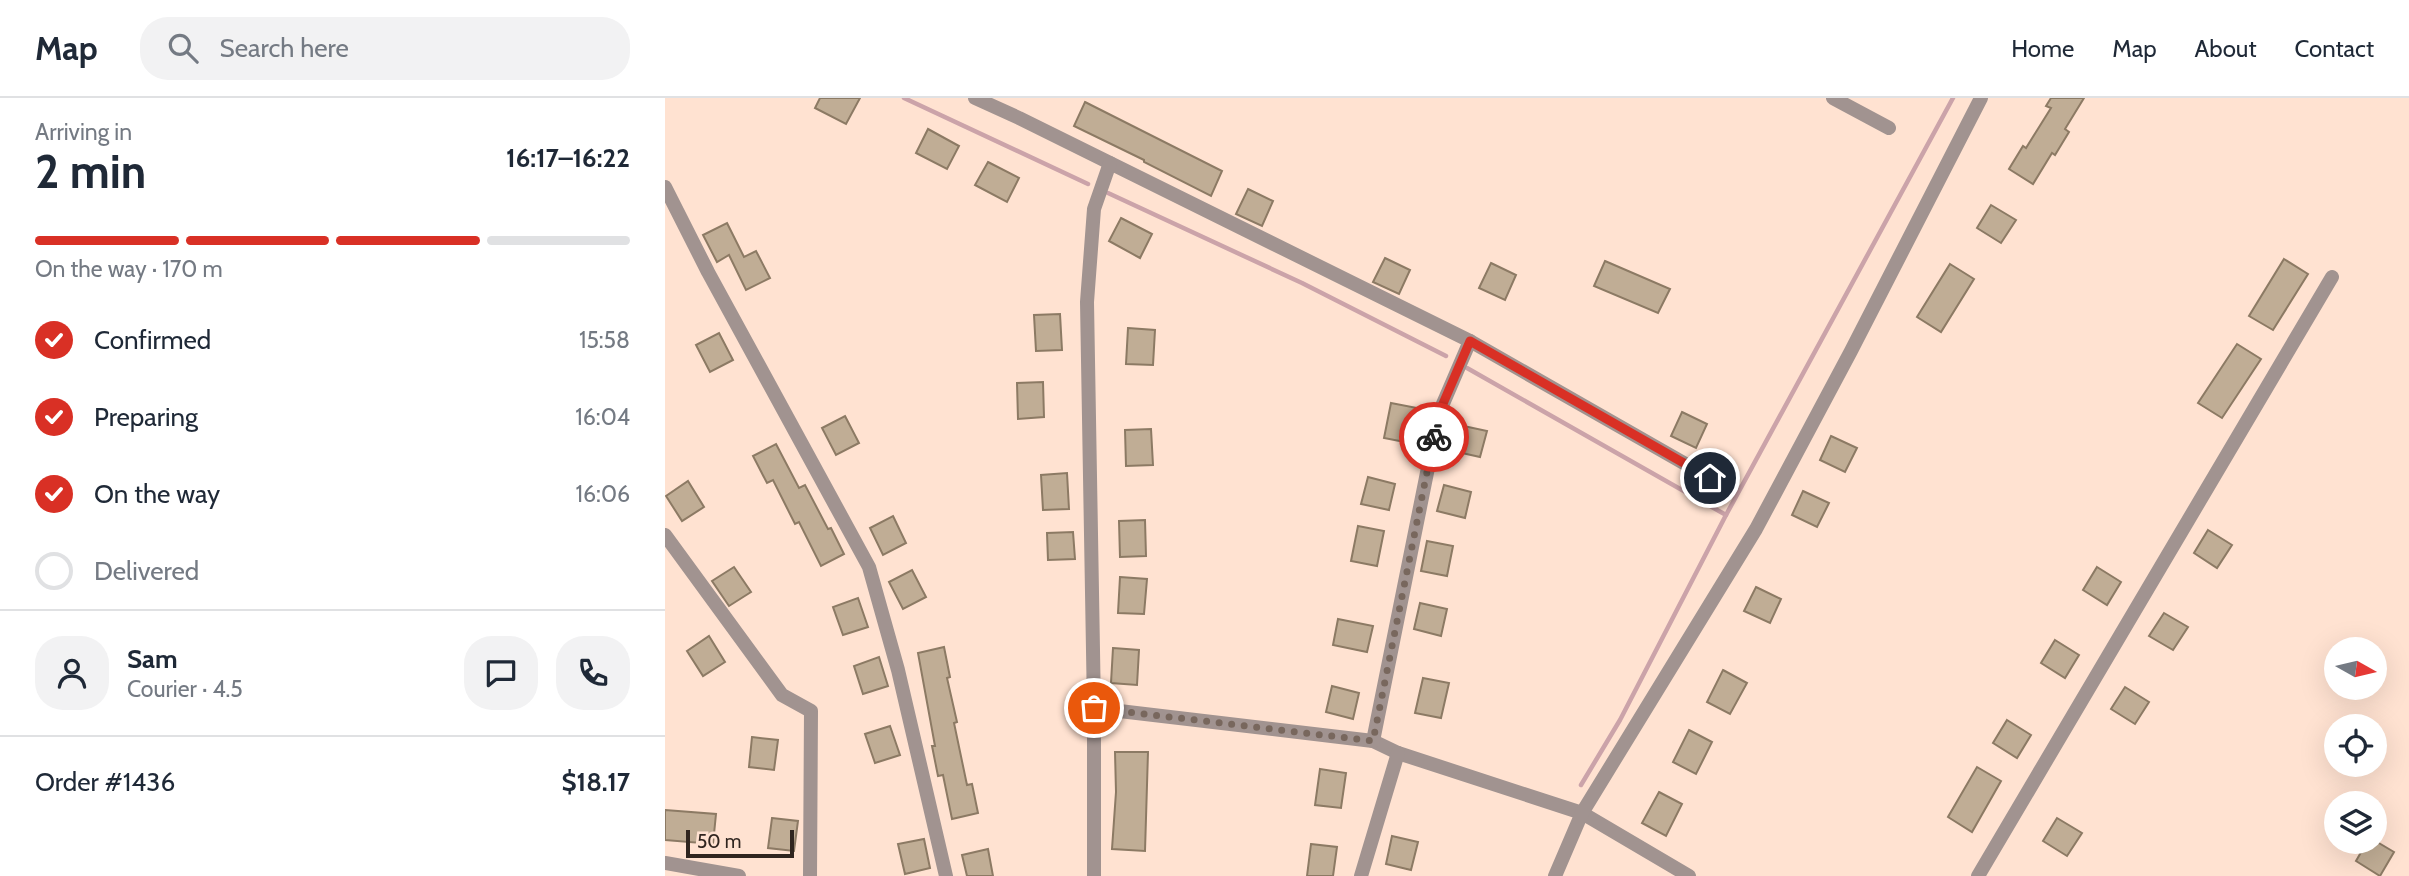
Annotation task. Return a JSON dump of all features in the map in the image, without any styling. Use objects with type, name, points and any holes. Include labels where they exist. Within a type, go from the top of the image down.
[{"type":"street","points":[[975,98],[1470,341],[1710,478]]},
{"type":"street","points":[[1833,98],[1889,128]]},
{"type":"street","points":[[1555,876],[1582,813],[1756,528],[1851,351],[1981,98]]},
{"type":"street","points":[[1094,876],[1087,302],[1094,209],[1110,163]]},
{"type":"street","points":[[665,187],[708,272],[869,567],[898,670],[946,876]]},
{"type":"street","points":[[1978,876],[2332,277]]},
{"type":"street","points":[[1373,741],[1439,413],[1470,341]]},
{"type":"street","points":[[665,535],[782,695],[811,711],[810,876]]},
{"type":"street","points":[[1094,708],[1373,741],[1398,753],[1582,813],[1689,876]]},
{"type":"street","points":[[1361,876],[1398,753]]},
{"type":"street","points":[[665,863],[739,876]]},
{"type":"building","points":[[820,98],[860,98],[846,124],[815,108]]},
{"type":"building","points":[[2051,98],[2084,98],[2065,129],[2069,132],[2033,184],[2009,169],[2051,108],[2046,106]]},
{"type":"building","points":[[1085,102],[1222,171],[1211,196],[1074,126]]},
{"type":"building","points":[[928,129],[959,146],[947,169],[916,153]]},
{"type":"building","points":[[988,162],[1019,178],[1007,202],[975,185]]},
{"type":"building","points":[[1248,189],[1273,201],[1262,226],[1236,214]]},
{"type":"building","points":[[1991,205],[2016,220],[2001,243],[1977,228]]},
{"type":"building","points":[[1121,218],[1152,234],[1140,258],[1109,241]]},
{"type":"building","points":[[727,223],[744,257],[756,251],[770,278],[746,290],[729,255],[717,262],[703,235]]},
{"type":"building","points":[[1385,258],[1410,270],[1399,294],[1373,282]]},
{"type":"building","points":[[2284,259],[2308,274],[2273,330],[2249,316]]},
{"type":"building","points":[[1605,261],[1670,289],[1658,313],[1594,286]]},
{"type":"building","points":[[1491,263],[1516,275],[1505,300],[1479,288]]},
{"type":"building","points":[[1950,264],[1974,279],[1941,332],[1917,317]]},
{"type":"building","points":[[1060,314],[1062,350],[1036,351],[1034,315]]},
{"type":"building","points":[[1128,328],[1155,330],[1153,365],[1126,364]]},
{"type":"building","points":[[719,333],[733,360],[710,372],[696,345]]},
{"type":"building","points":[[2237,344],[2261,359],[2222,418],[2198,403]]},
{"type":"building","points":[[1043,382],[1044,417],[1018,419],[1017,383]]},
{"type":"building","points":[[1391,403],[1417,408],[1410,443],[1384,438]]},
{"type":"building","points":[[1682,412],[1707,424],[1696,448],[1671,436]]},
{"type":"building","points":[[845,416],[859,443],[836,455],[822,428]]},
{"type":"building","points":[[1459,425],[1487,431],[1480,457],[1453,451]]},
{"type":"building","points":[[1151,429],[1153,465],[1126,466],[1125,430]]},
{"type":"building","points":[[1831,436],[1857,448],[1845,472],[1820,460]]},
{"type":"building","points":[[776,444],[799,488],[805,485],[844,554],[821,566],[799,522],[795,524],[773,480],[767,483],[753,456]]},
{"type":"building","points":[[1067,473],[1069,509],[1043,510],[1041,475]]},
{"type":"building","points":[[1368,477],[1395,484],[1389,510],[1361,504]]},
{"type":"building","points":[[688,481],[704,507],[682,521],[666,496]]},
{"type":"building","points":[[1444,485],[1471,492],[1465,518],[1437,511]]},
{"type":"building","points":[[1803,491],[1829,503],[1817,527],[1792,515]]},
{"type":"building","points":[[893,516],[906,543],[883,555],[870,528]]},
{"type":"building","points":[[1145,520],[1146,556],[1120,557],[1119,521]]},
{"type":"building","points":[[1358,526],[1384,531],[1377,566],[1351,561]]},
{"type":"building","points":[[2208,530],[2232,545],[2217,568],[2194,553]]},
{"type":"building","points":[[1073,532],[1075,559],[1048,560],[1047,533]]},
{"type":"building","points":[[1427,541],[1453,546],[1447,576],[1421,571]]},
{"type":"building","points":[[734,567],[751,592],[729,606],[712,581]]},
{"type":"building","points":[[2097,567],[2121,582],[2107,605],[2083,590]]},
{"type":"building","points":[[912,570],[926,597],[903,609],[889,582]]},
{"type":"building","points":[[1120,577],[1147,579],[1144,614],[1118,613]]},
{"type":"building","points":[[1756,587],[1781,599],[1770,623],[1744,611]]},
{"type":"building","points":[[858,598],[868,627],[843,635],[833,607]]},
{"type":"building","points":[[1420,603],[1447,609],[1441,636],[1414,629]]},
{"type":"building","points":[[2164,613],[2188,627],[2173,650],[2149,636]]},
{"type":"building","points":[[1338,619],[1373,626],[1367,652],[1333,645]]},
{"type":"building","points":[[709,636],[725,662],[703,676],[687,651]]},
{"type":"building","points":[[2055,640],[2079,655],[2065,678],[2041,663]]},
{"type":"building","points":[[944,647],[950,677],[947,678],[957,722],[954,723],[967,785],[972,784],[978,813],[952,819],[943,775],[938,776],[918,653]]},
{"type":"building","points":[[1113,648],[1139,650],[1137,685],[1111,683]]},
{"type":"building","points":[[879,657],[888,686],[863,694],[854,666]]},
{"type":"building","points":[[1723,670],[1747,683],[1730,714],[1707,702]]},
{"type":"building","points":[[1423,678],[1449,683],[1441,718],[1415,713]]},
{"type":"building","points":[[1332,686],[1359,693],[1353,719],[1326,712]]},
{"type":"building","points":[[2125,687],[2149,702],[2135,724],[2111,709]]},
{"type":"building","points":[[2007,720],[2031,735],[2017,758],[1993,743]]},
{"type":"building","points":[[890,726],[900,755],[875,763],[865,734]]},
{"type":"building","points":[[1689,730],[1712,742],[1696,774],[1673,762]]},
{"type":"building","points":[[752,737],[778,740],[774,770],[749,767]]},
{"type":"building","points":[[1115,752],[1148,752],[1145,851],[1112,849],[1116,792]]},
{"type":"building","points":[[1977,767],[2001,781],[1972,832],[1948,817]]},
{"type":"building","points":[[1320,769],[1346,773],[1341,808],[1315,805]]},
{"type":"building","points":[[1659,792],[1682,804],[1666,836],[1642,823]]},
{"type":"building","points":[[665,810],[716,814],[713,844],[665,840]]},
{"type":"building","points":[[772,818],[798,821],[794,851],[768,848]]},
{"type":"building","points":[[2057,818],[2082,833],[2067,856],[2043,841]]},
{"type":"building","points":[[1392,836],[1418,842],[1411,870],[1386,864]]},
{"type":"building","points":[[924,839],[930,868],[905,874],[898,844]]},
{"type":"building","points":[[1311,844],[1337,847],[1333,876],[1307,876]]},
{"type":"building","points":[[2387,848],[2394,852],[2380,876],[2356,861],[2360,854],[2387,854]]},
{"type":"building","points":[[988,849],[993,876],[967,876],[962,855]]},
{"type":"waterway","points":[[904,98],[1088,184]]},
{"type":"waterway","points":[[1581,785],[1620,720],[1726,515],[1953,98]]},
{"type":"waterway","points":[[1108,193],[1302,283],[1446,356]]},
{"type":"waterway","points":[[1467,368],[1726,515]]},
{"type":"way so far","points":[[1094,708],[1373,741],[1434,437]]},
{"type":"route","points":[[1434,437],[1439,413],[1470,341],[1710,478]]}]
